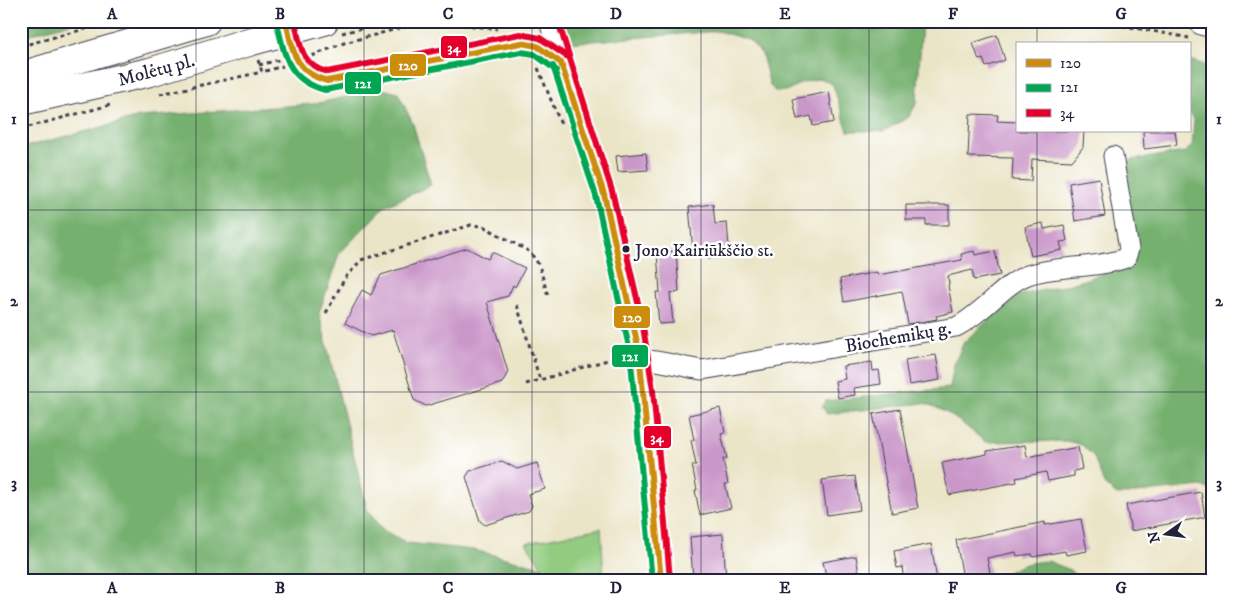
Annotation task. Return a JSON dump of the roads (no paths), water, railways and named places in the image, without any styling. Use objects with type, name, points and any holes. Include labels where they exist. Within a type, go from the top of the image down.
[{"type":"highway","name":"Molėtų pl.","points":[[21,76],[206,21]]},
{"type":"highway","name":"Molėtų pl.","points":[[21,102],[150,72],[288,26],[324,21]]},
{"type":"street","points":[[550,21],[561,63],[604,194],[639,355],[661,580]]},
{"type":"street","points":[[288,26],[300,67],[307,74],[327,81],[521,43],[537,46],[561,63]]},
{"type":"street","name":"Biochemikų g.","points":[[639,355],[682,367],[702,370],[956,327],[977,315],[1015,281],[1030,274],[1110,263],[1126,258],[1129,249],[1113,156]]},
{"type":"place","name":"Jono Kairiūkščio st.","points":[[626,249]]}]
